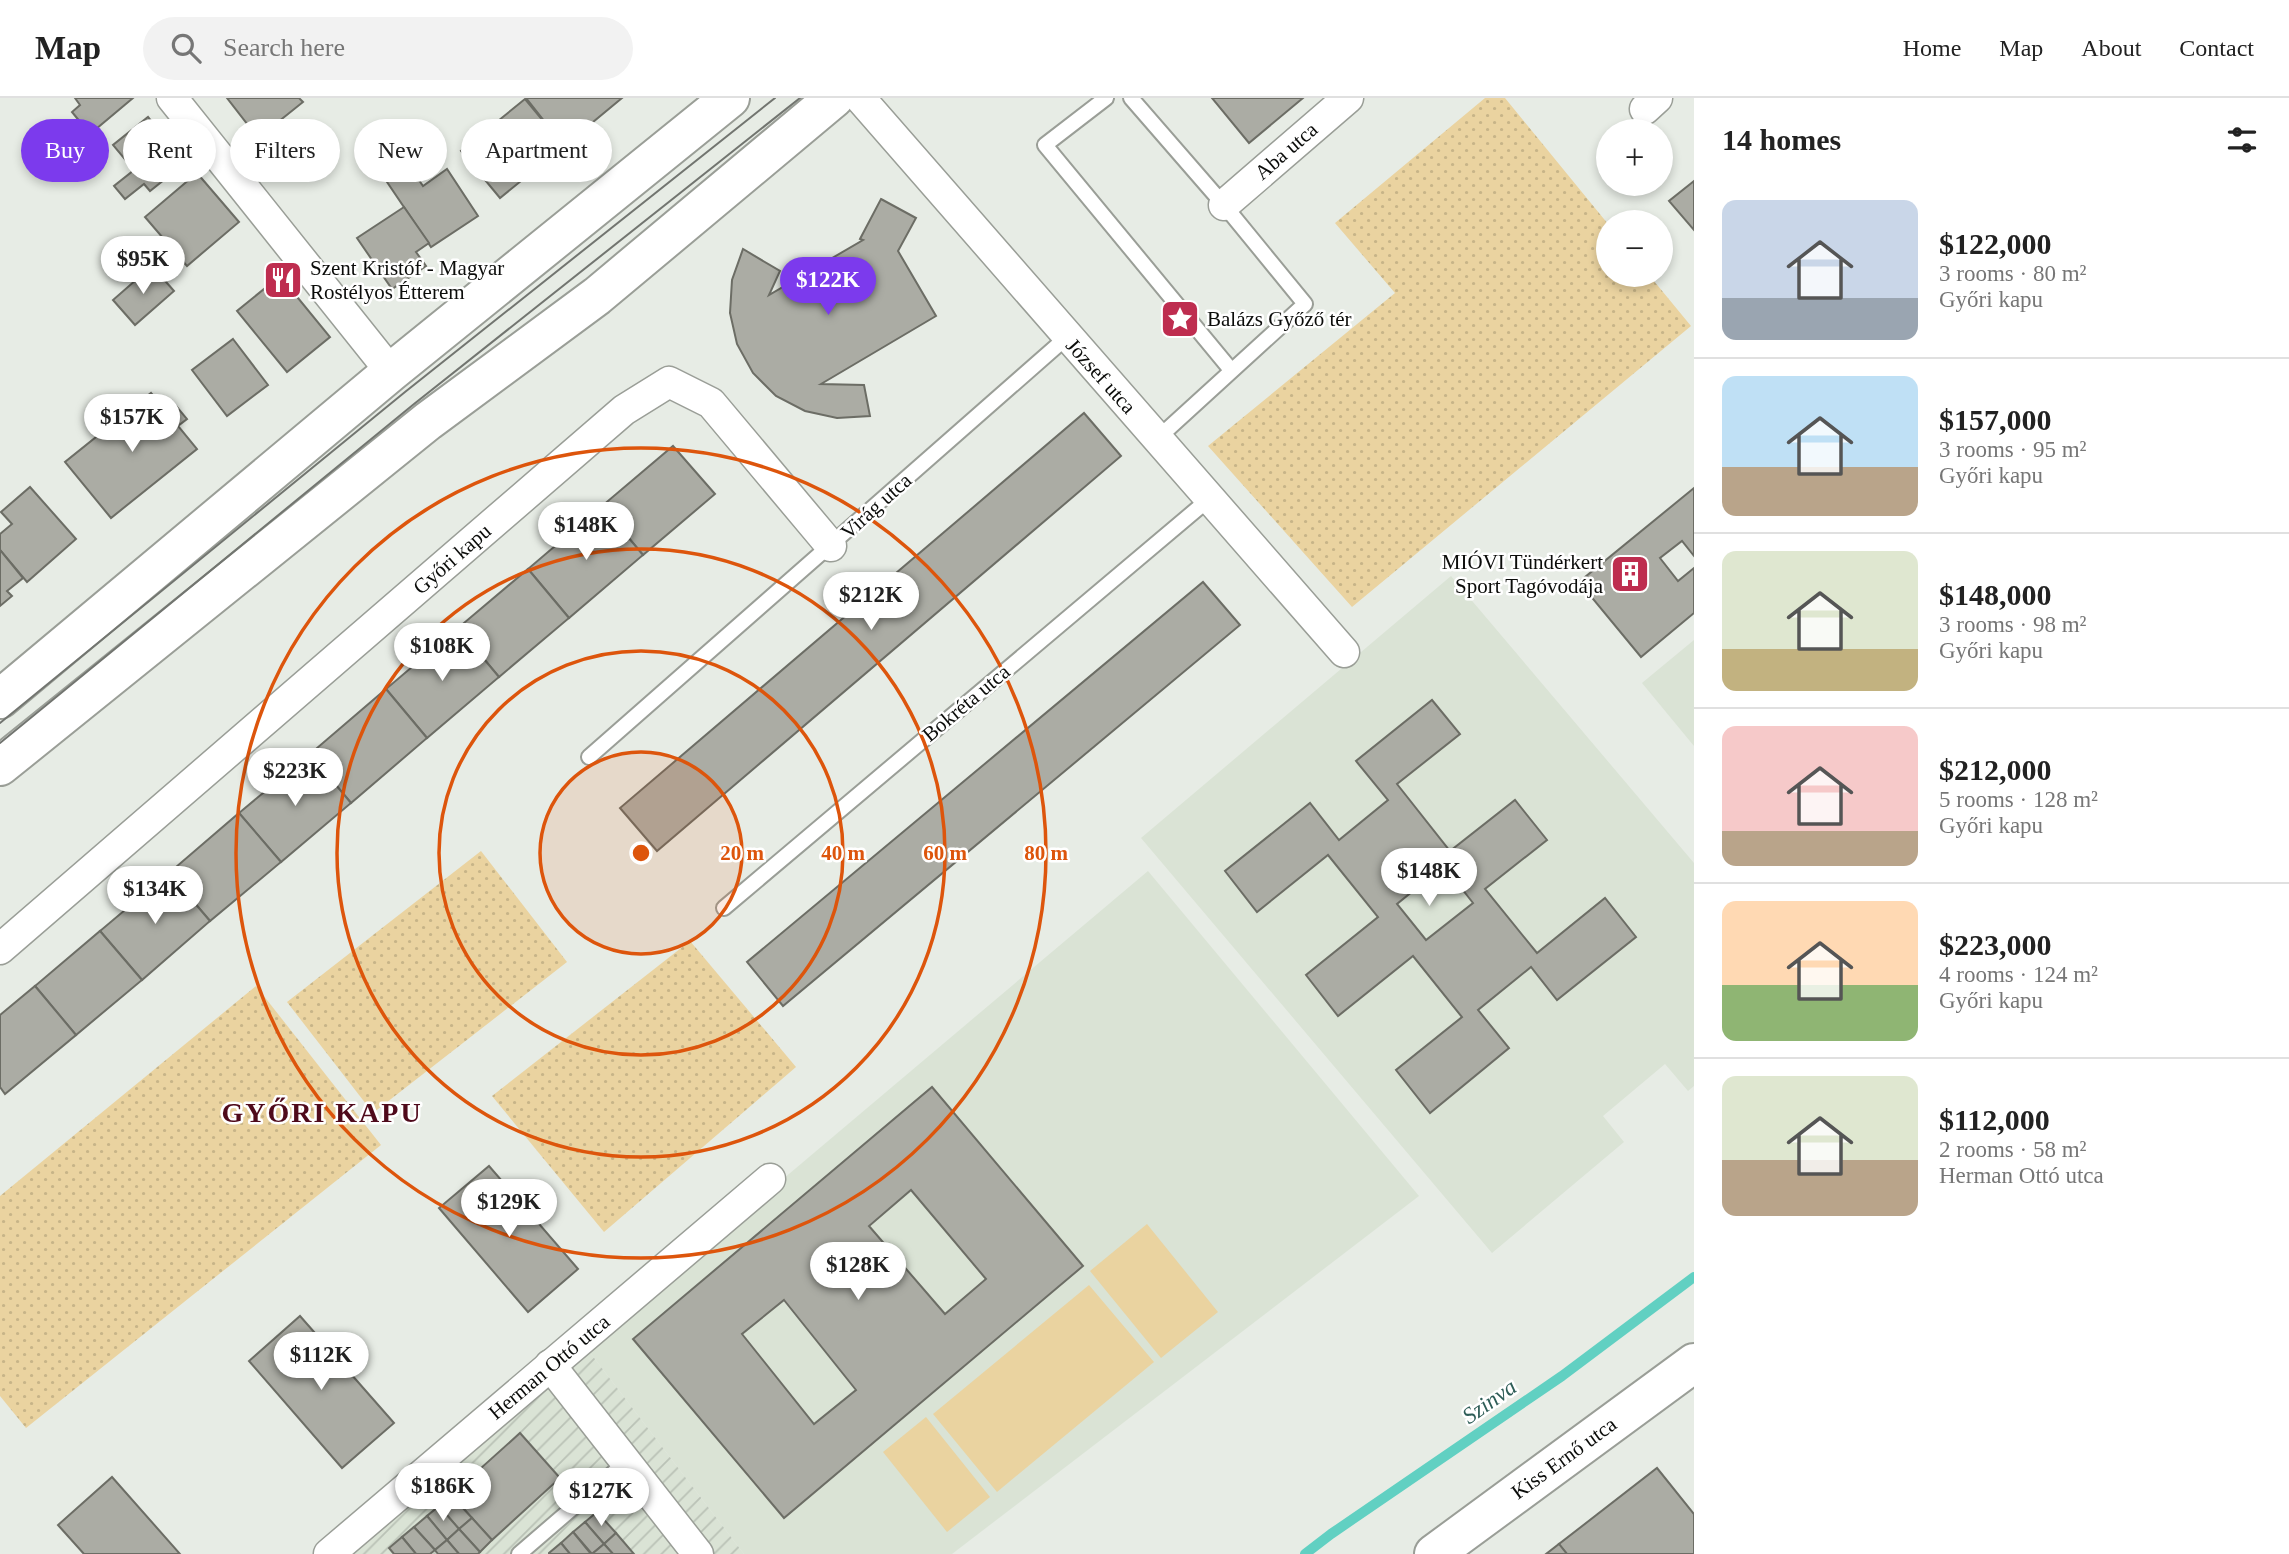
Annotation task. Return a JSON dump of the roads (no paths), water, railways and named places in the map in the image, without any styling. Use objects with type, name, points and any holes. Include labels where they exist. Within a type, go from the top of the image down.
[{"type":"street","points":[[172,98],[391,372]]},
{"type":"street","points":[[0,699],[391,372],[730,98]]},
{"type":"street","points":[[0,766],[428,421],[597,296],[834,98]]},
{"type":"street","name":"József utca","points":[[860,98],[1344,652]]},
{"type":"street","name":"Aba utca","points":[[1224,205],[1348,98]]},
{"type":"street","name":"Győri kapu","points":[[0,949],[614,418],[669,382],[710,403],[831,546]]},
{"type":"street","name":"Herman Ottó utca","points":[[329,1554],[770,1180]]},
{"type":"street","name":"Kiss Ernő utca","points":[[1434,1554],[1694,1363]]},
{"type":"street","points":[[550,1365],[626,1462],[689,1551]]},
{"type":"lane","points":[[1106,98],[1045,145],[1231,370]]},
{"type":"lane","points":[[1131,98],[1305,304],[1157,439]]},
{"type":"lane","name":"Virág utca","points":[[589,757],[1067,337]]},
{"type":"lane","name":"Bokréta utca","points":[[724,908],[1209,499]]},
{"type":"lane","points":[[519,1554],[626,1462]]},
{"type":"waterway","name":"Szinva","points":[[1305,1554],[1562,1376],[1694,1277]]},
{"type":"tram line","points":[[0,723],[405,392],[775,98]]},
{"type":"tram line","points":[[0,743],[414,404],[800,98]]},
{"type":"place","name":"Szent Kristóf - Magyar Rostélyos Étterem","points":[[283,280]]},
{"type":"place","name":"Balázs Győző tér","points":[[1180,319]]},
{"type":"place","name":"MIÓVI Tündérkert Sport Tagóvodája","points":[[1630,574]]},
{"type":"district","name":"GYŐRI KAPU","points":[[322,1112]]}]
